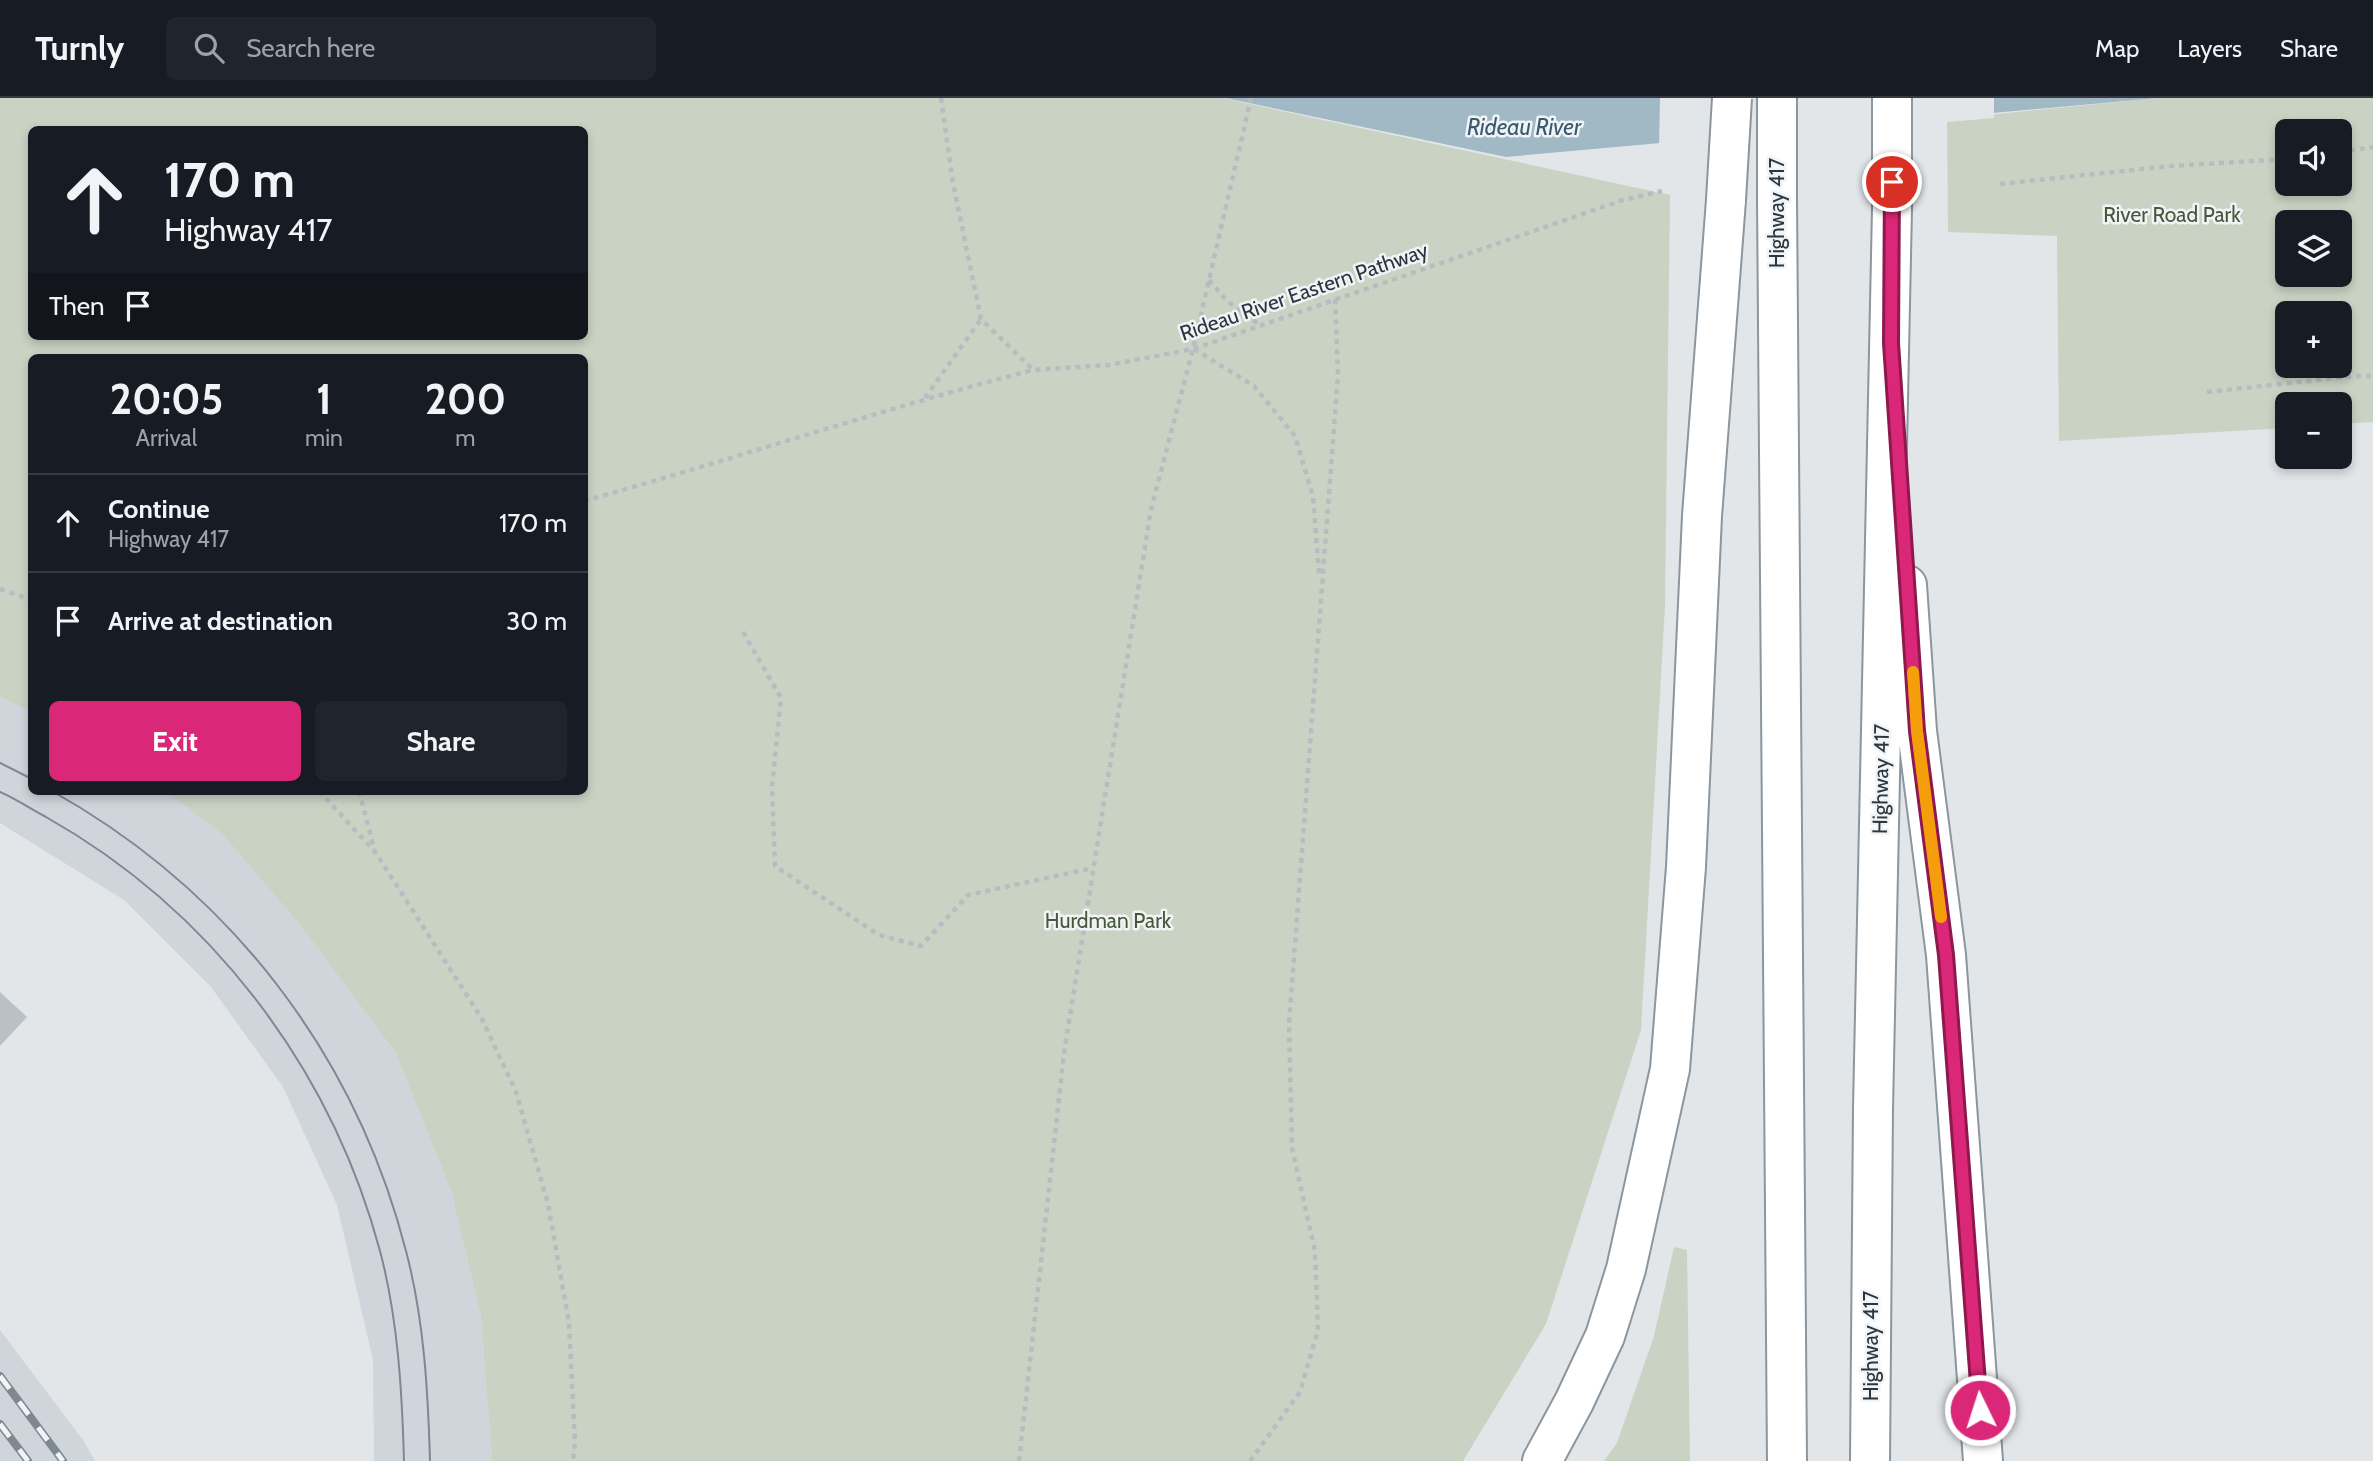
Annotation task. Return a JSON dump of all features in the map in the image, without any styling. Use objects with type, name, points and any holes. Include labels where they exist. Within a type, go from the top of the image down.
[{"type":"highway","points":[[1542,1461],[1605,1336],[1626,1269],[1670,1069],[1686,867],[1702,516],[1732,98]]},
{"type":"highway","name":"Highway 417","points":[[1777,98],[1787,1461]]},
{"type":"highway","name":"Highway 417","points":[[1870,1461],[1873,1110],[1891,343],[1892,98]]},
{"type":"highway","points":[[1891,343],[1917,731],[1946,955],[1983,1461]]},
{"type":"path","points":[[941,98],[953,183],[981,319],[1033,370]]},
{"type":"path","points":[[1019,1461],[1064,1053],[1151,509],[1193,349],[1251,98]]},
{"type":"path","points":[[2352,150],[2373,147]]},
{"type":"path","points":[[2000,184],[2171,166],[2275,160]]},
{"type":"path","name":"Rideau River Eastern Pathway","points":[[588,500],[925,398],[1033,370],[1109,365],[1193,349],[1623,200],[1662,191]]},
{"type":"path","points":[[1209,279],[1227,301],[1261,327]]},
{"type":"path","points":[[1250,1461],[1300,1392],[1318,1329],[1315,1251],[1292,1148],[1289,1023],[1338,375],[1335,298]]},
{"type":"path","points":[[925,398],[981,319]]},
{"type":"path","points":[[1193,349],[1254,386],[1295,436],[1313,498],[1321,588]]},
{"type":"path","points":[[2207,391],[2373,376]]},
{"type":"path","points":[[0,589],[28,599]]},
{"type":"path","points":[[743,632],[781,698],[772,787],[775,866],[879,935],[920,946],[968,895],[1093,868]]},
{"type":"path","points":[[323,795],[376,853],[482,1019],[516,1092],[548,1204],[569,1324],[575,1443],[573,1461]]},
{"type":"path","points":[[360,795],[376,853]]},
{"type":"shaded area","points":[[0,697],[28,711],[28,795],[171,795],[222,834],[301,926],[395,1052],[451,1191],[481,1317],[492,1461],[374,1461],[373,1360],[337,1205],[283,1087],[211,987],[124,900],[0,823]]},
{"type":"shaded area","points":[[0,1330],[83,1440],[95,1461],[0,1461]]},
{"type":"green space","name":"Hurdman Park","points":[[0,98],[1222,98],[1670,195],[1665,606],[1641,1030],[1546,1324],[1463,1461],[492,1461],[481,1317],[451,1191],[395,1052],[301,926],[222,834],[170,795],[588,795],[588,354],[28,354],[28,711],[0,697]]},
{"type":"green space","name":"River Road Park","points":[[2158,98],[2373,98],[2373,422],[2352,423],[2352,392],[2275,392],[2275,429],[2059,441],[2057,236],[1948,232],[1947,119]]},
{"type":"green space","points":[[1674,1247],[1687,1250],[1690,1461],[1604,1461],[1617,1443],[1654,1336]]},
{"type":"water","name":"Rideau River","points":[[1225,98],[2158,98],[1506,157]]},
{"type":"pier","points":[[1660,98],[1994,98],[1994,118],[1659,147]]},
{"type":"building","points":[[0,992],[27,1017],[0,1046]]},
{"type":"tram line","points":[[0,763],[28,777]]},
{"type":"tram line","points":[[0,792],[106,855],[161,898],[211,947],[256,1000],[296,1058],[330,1119],[358,1184],[380,1251],[398,1355],[404,1461]]},
{"type":"tram line","points":[[58,795],[116,831],[175,877],[229,928],[277,984],[319,1045],[354,1110],[383,1178],[406,1251],[424,1355],[430,1461]]},
{"type":"railway","points":[[0,1376],[63,1461]]},
{"type":"railway","points":[[0,1424],[28,1461]]},
{"type":"slow traffic","points":[[1913,672],[1917,731],[1941,917]]},
{"type":"route","points":[[1892,182],[1891,343],[1917,731],[1946,955],[1980,1410]]}]
